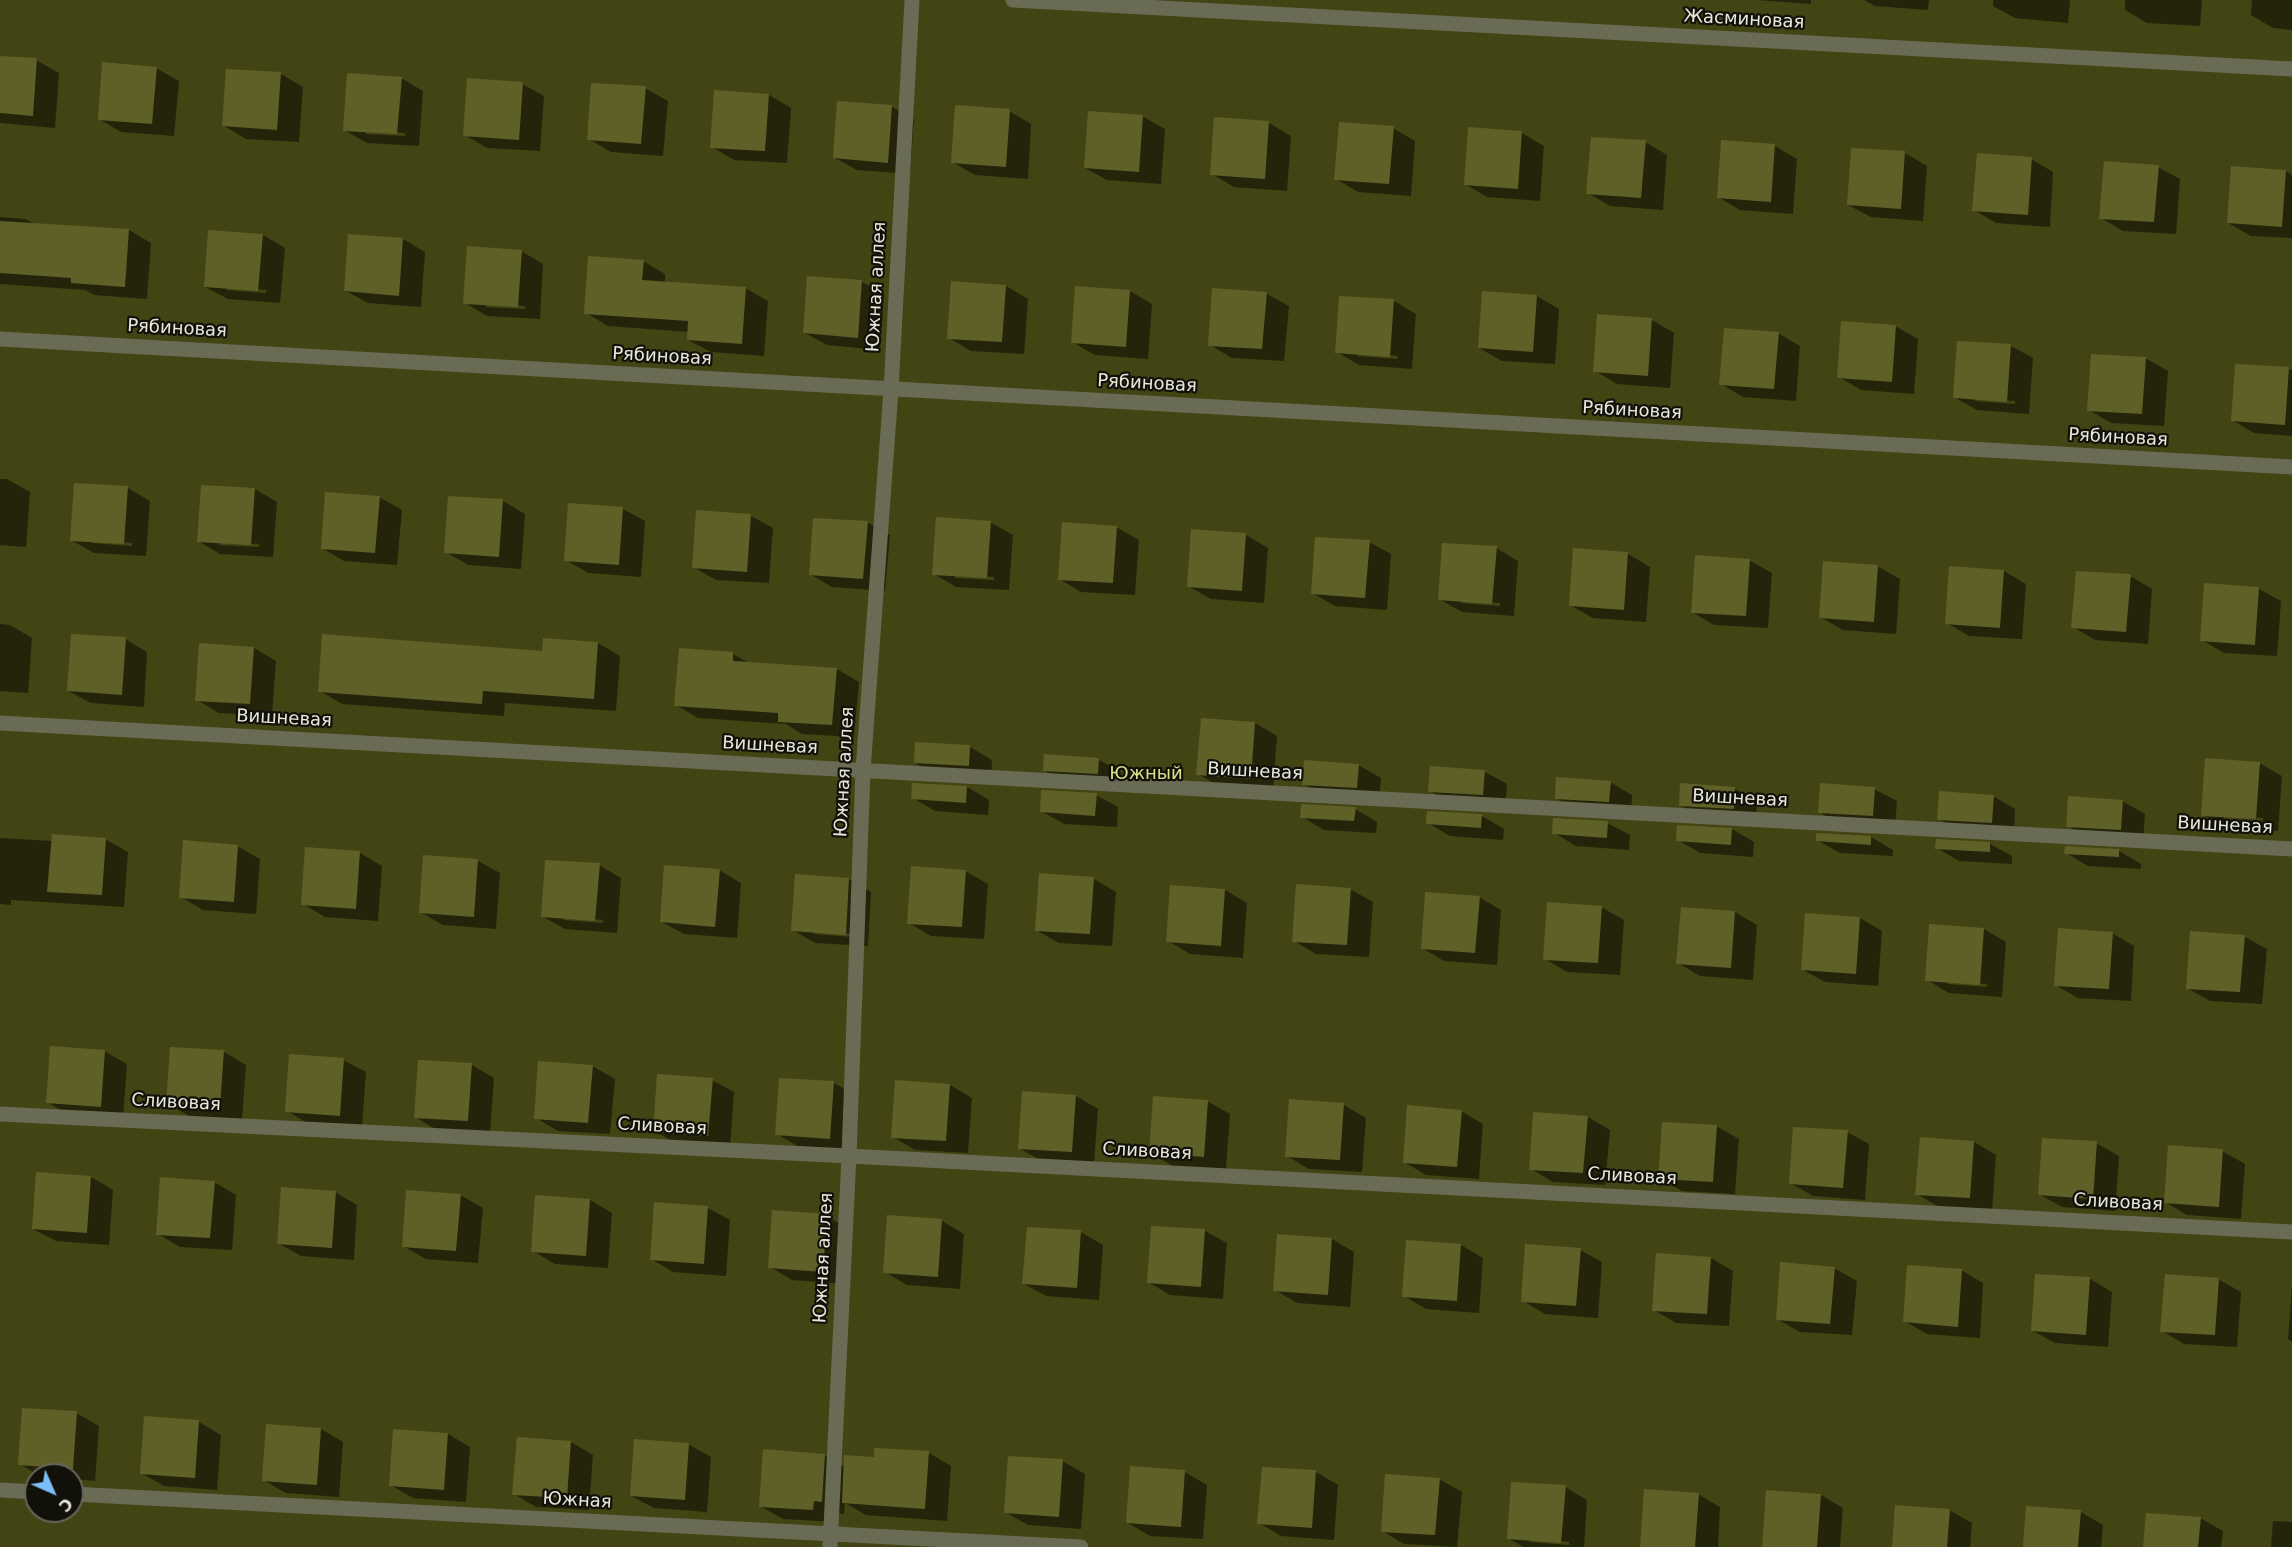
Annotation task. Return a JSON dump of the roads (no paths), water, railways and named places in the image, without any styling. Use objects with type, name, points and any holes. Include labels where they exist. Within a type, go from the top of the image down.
[{"type":"street","name":"Южная аллея","points":[[830,1540],[849,1156],[863,770],[891,390],[912,0]]},
{"type":"street","name":"Жасминовая","points":[[1013,0],[2292,69]]},
{"type":"street","name":"Рябиновая","points":[[0,339],[2292,467]]},
{"type":"street","name":"Вишневая","points":[[0,723],[2292,849]]},
{"type":"street","name":"Сливовая","points":[[0,1114],[2292,1232]]},
{"type":"street","points":[[0,1490],[24,1491]]},
{"type":"street","name":"Южная","points":[[84,1495],[830,1540],[1081,1547]]},
{"type":"park label","name":"Южный","points":[[1146,774]]}]
